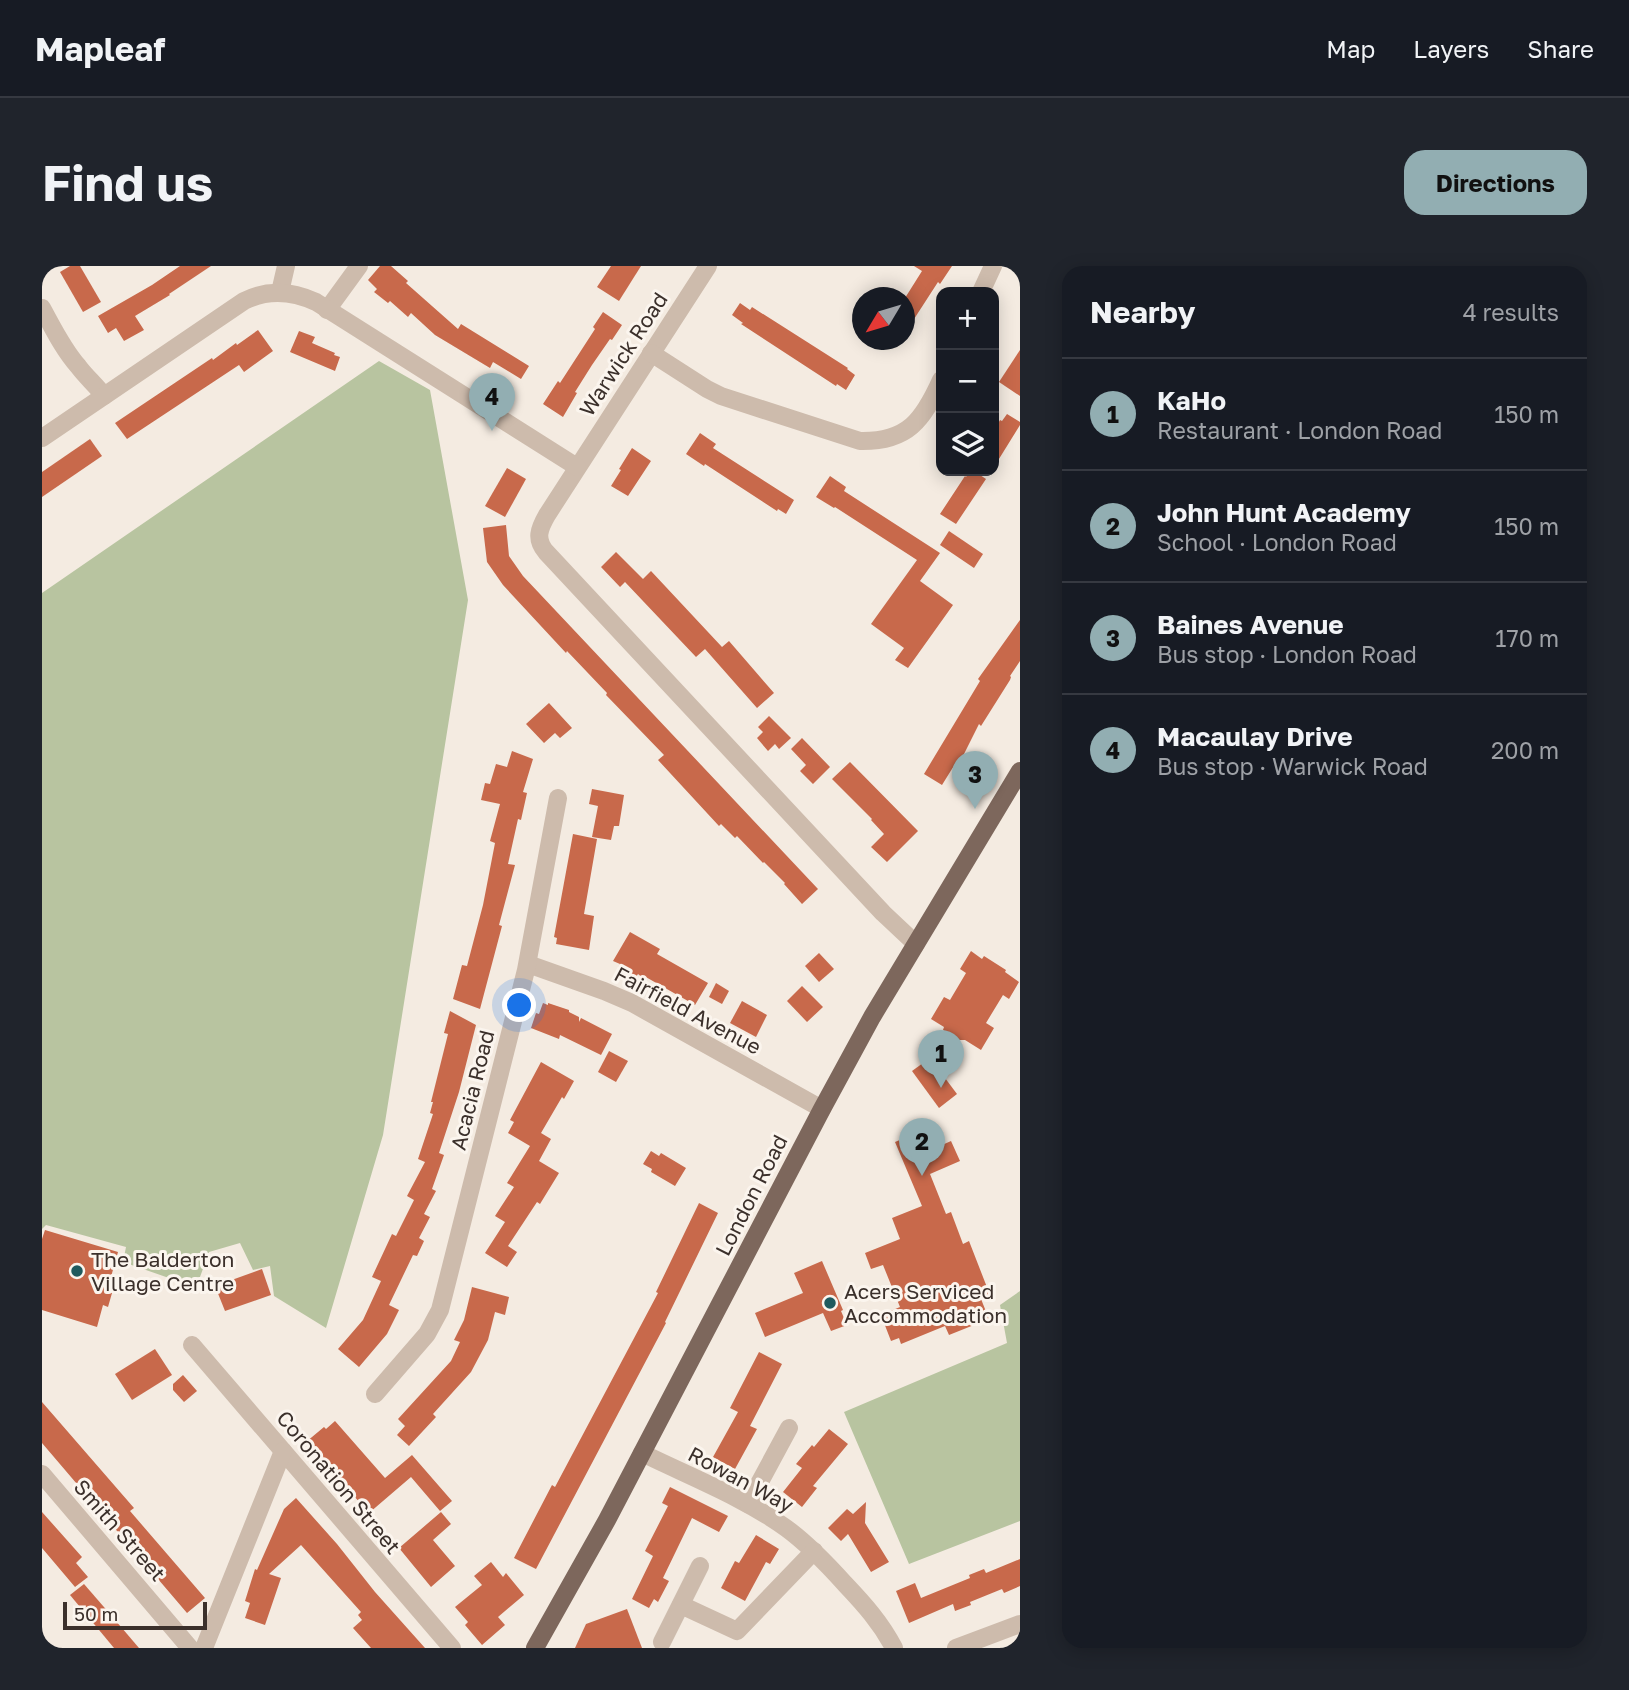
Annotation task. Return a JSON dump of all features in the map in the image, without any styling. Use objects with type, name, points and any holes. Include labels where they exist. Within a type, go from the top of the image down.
[{"type":"main road","name":"London Road","points":[[535,1648],[607,1520],[872,1017],[1020,771]]},
{"type":"street","points":[[281,292],[286,266]]},
{"type":"street","points":[[327,310],[359,266]]},
{"type":"street","name":"Warwick Road","points":[[708,266],[547,515],[538,533],[538,540],[545,552],[883,913],[916,944]]},
{"type":"street","points":[[983,287],[993,266]]},
{"type":"street","points":[[42,438],[244,301],[262,294],[281,292],[307,298],[577,467]]},
{"type":"street","points":[[42,308],[70,356],[104,396]]},
{"type":"street","points":[[651,353],[721,396],[860,441],[887,439],[911,427],[925,412],[936,390]]},
{"type":"street","name":"Acacia Road","points":[[375,1394],[427,1334],[440,1310],[528,964],[558,798]]},
{"type":"street","name":"Fairfield Avenue","points":[[528,964],[645,1009],[822,1109]]},
{"type":"street","name":"Coronation Street","points":[[192,1345],[452,1648]]},
{"type":"street","points":[[748,1504],[789,1429]]},
{"type":"street","points":[[204,1648],[283,1451]]},
{"type":"street","name":"Rowan Way","points":[[642,1453],[748,1504],[786,1528],[814,1551],[865,1605],[894,1648]]},
{"type":"street","name":"Smith Street","points":[[42,1474],[190,1648]]},
{"type":"street","points":[[681,1605],[737,1631],[814,1551]]},
{"type":"street","points":[[663,1642],[700,1566]]},
{"type":"street","points":[[956,1648],[1020,1624]]},
{"type":"green space","points":[[379,361],[430,390],[468,600],[383,1135],[326,1328],[274,1296],[270,1266],[253,1270],[240,1243],[209,1252],[200,1277],[189,1285],[123,1262],[126,1247],[46,1225],[42,1229],[42,593]]},
{"type":"green space","points":[[1020,1291],[1020,1521],[909,1564],[844,1412],[1007,1343],[1000,1305]]},
{"type":"building","points":[[70,266],[80,266],[101,302],[83,312],[60,272]]},
{"type":"building","points":[[180,266],[211,266],[135,316],[144,330],[124,341],[116,328],[108,333],[98,316]]},
{"type":"building","points":[[380,266],[391,266],[408,281],[406,283],[458,329],[461,324],[529,366],[521,379],[493,362],[490,368],[435,335],[411,313],[408,317],[390,301],[388,303],[374,292],[377,289],[368,280]]},
{"type":"building","points":[[611,266],[641,266],[619,301],[597,287]]},
{"type":"building","points":[[914,266],[952,266],[915,318],[915,287],[912,287],[922,271]]},
{"type":"building","points":[[740,303],[750,310],[752,307],[848,368],[855,375],[846,390],[741,324],[743,323],[732,315]]},
{"type":"building","points":[[603,312],[622,325],[592,365],[563,417],[543,404],[558,381],[560,383]]},
{"type":"building","points":[[258,330],[273,351],[244,372],[239,365],[127,439],[115,423],[212,358],[213,360]]},
{"type":"building","points":[[299,331],[315,337],[312,343],[340,357],[335,371],[290,352]]},
{"type":"building","points":[[1020,350],[1020,396],[999,382]]},
{"type":"building","points":[[1007,414],[1020,422],[1020,425],[999,459],[999,422]]},
{"type":"building","points":[[700,433],[716,444],[713,448],[794,500],[786,514],[686,454]]},
{"type":"building","points":[[90,439],[102,456],[42,497],[42,472]]},
{"type":"building","points":[[632,448],[651,461],[628,496],[611,486]]},
{"type":"building","points":[[507,468],[526,479],[505,517],[485,506]]},
{"type":"building","points":[[830,476],[846,487],[844,491],[940,553],[920,581],[953,605],[908,668],[895,660],[904,648],[871,624],[917,560],[816,497]]},
{"type":"building","points":[[982,476],[986,479],[956,524],[940,514],[966,477]]},
{"type":"building","points":[[506,525],[509,556],[523,576],[818,889],[802,904],[785,883],[737,836],[735,838],[721,824],[719,826],[658,760],[664,755],[503,585],[487,562],[483,528]]},
{"type":"building","points":[[949,531],[983,554],[974,568],[940,545]]},
{"type":"building","points":[[616,552],[643,579],[651,571],[722,647],[729,641],[774,693],[757,708],[705,649],[696,657],[625,582],[620,587],[601,567]]},
{"type":"building","points":[[1020,620],[1020,661],[981,726],[979,724],[958,766],[955,764],[942,785],[924,774],[980,681],[978,679]]},
{"type":"building","points":[[549,703],[572,728],[560,738],[555,733],[544,743],[526,724]]},
{"type":"building","points":[[769,716],[791,738],[779,749],[775,744],[768,751],[757,738],[763,732],[758,727]]},
{"type":"building","points":[[802,738],[830,767],[813,784],[800,771],[806,765],[791,749]]},
{"type":"building","points":[[512,751],[533,759],[523,792],[527,793],[521,820],[518,819],[508,864],[515,865],[480,1009],[453,999],[462,965],[467,966],[495,843],[490,841],[500,804],[481,800],[485,783],[490,784],[496,764],[507,767]]},
{"type":"building","points":[[850,762],[918,831],[887,862],[871,847],[884,834],[832,779]]},
{"type":"building","points":[[592,789],[624,795],[619,826],[614,826],[611,840],[592,837],[598,806],[589,804]]},
{"type":"building","points":[[573,834],[597,839],[584,914],[594,916],[589,950],[556,944],[557,938],[554,937]]},
{"type":"building","points":[[630,932],[660,949],[657,954],[708,983],[695,1005],[644,976],[643,978],[638,974],[636,977],[618,967],[620,964],[613,961]]},
{"type":"building","points":[[971,951],[1006,970],[1005,972],[1019,982],[1009,999],[1003,995],[986,1023],[994,1028],[981,1050],[965,1040],[959,1040],[931,1019],[944,997],[950,1000],[966,973],[960,969]]},
{"type":"building","points":[[819,953],[834,969],[819,982],[805,966]]},
{"type":"building","points":[[716,983],[729,991],[722,1004],[709,997]]},
{"type":"building","points":[[802,986],[823,1007],[807,1022],[787,1001]]},
{"type":"building","points":[[742,1001],[767,1015],[756,1037],[730,1023]]},
{"type":"building","points":[[543,1003],[569,1010],[579,1017],[579,1022],[581,1018],[612,1034],[601,1055],[560,1035],[559,1039],[531,1028]]},
{"type":"building","points":[[450,1011],[476,1025],[459,1092],[439,1153],[444,1155],[432,1189],[436,1191],[424,1214],[430,1217],[419,1238],[424,1241],[417,1256],[413,1255],[389,1305],[399,1310],[387,1334],[359,1367],[338,1349],[363,1320],[381,1281],[372,1277],[392,1234],[396,1236],[414,1200],[407,1196],[425,1162],[418,1159],[433,1114],[430,1113],[431,1102],[448,1034],[444,1033]]},
{"type":"building","points":[[609,1051],[628,1061],[616,1082],[598,1072]]},
{"type":"building","points":[[930,1058],[957,1094],[939,1108],[912,1071]]},
{"type":"building","points":[[541,1062],[574,1081],[541,1133],[551,1139],[539,1161],[559,1173],[540,1204],[537,1202],[508,1246],[517,1252],[507,1267],[485,1253],[505,1222],[495,1216],[514,1187],[507,1183],[530,1146],[508,1133],[514,1122],[510,1120]]},
{"type":"building","points":[[921,1131],[929,1151],[951,1141],[960,1161],[930,1174],[946,1214],[951,1212],[963,1244],[969,1241],[990,1295],[981,1299],[989,1319],[949,1335],[945,1326],[901,1344],[899,1338],[891,1341],[881,1315],[900,1307],[883,1265],[871,1269],[865,1253],[900,1239],[892,1218],[922,1206],[895,1142]]},
{"type":"building","points":[[651,1151],[659,1156],[661,1153],[686,1168],[675,1186],[643,1164]]},
{"type":"building","points":[[699,1203],[718,1213],[666,1323],[536,1569],[514,1558],[552,1485],[555,1487],[658,1293],[656,1292]]},
{"type":"building","name":"The Balderton Village Centre","points":[[45,1230],[118,1252],[107,1291],[112,1293],[108,1307],[103,1305],[97,1327],[42,1310],[42,1239]]},
{"type":"building","points":[[822,1261],[847,1325],[831,1331],[823,1313],[765,1337],[755,1313],[803,1293],[794,1273]]},
{"type":"building","points":[[262,1269],[271,1295],[225,1311],[215,1286]]},
{"type":"building","points":[[472,1287],[509,1297],[505,1315],[495,1312],[488,1340],[471,1372],[433,1414],[436,1417],[409,1446],[397,1435],[405,1426],[398,1419],[451,1361],[460,1342],[454,1340],[464,1320]]},
{"type":"building","points":[[155,1349],[172,1375],[132,1400],[115,1374]]},
{"type":"building","points":[[759,1352],[782,1364],[750,1426],[757,1429],[735,1469],[713,1457],[738,1412],[730,1408]]},
{"type":"building","points":[[183,1375],[197,1391],[184,1402],[173,1390],[173,1384]]},
{"type":"building","points":[[42,1402],[134,1508],[130,1511],[205,1598],[187,1613],[42,1443]]},
{"type":"building","points":[[335,1421],[385,1478],[412,1455],[452,1501],[440,1511],[411,1477],[369,1513],[306,1442]]},
{"type":"building","points":[[829,1429],[848,1444],[813,1486],[817,1488],[802,1507],[783,1492],[802,1468],[796,1464]]},
{"type":"building","points":[[670,1487],[728,1516],[719,1532],[692,1518],[663,1578],[669,1581],[658,1602],[654,1599],[649,1608],[632,1599],[653,1556],[645,1551],[668,1506],[662,1503]]},
{"type":"building","points":[[296,1498],[425,1648],[371,1648],[353,1628],[362,1620],[358,1615],[361,1612],[301,1545],[269,1574],[281,1578],[265,1625],[245,1618],[250,1603],[245,1601],[255,1569],[257,1570],[284,1509]]},
{"type":"building","points":[[866,1502],[865,1523],[889,1562],[871,1572],[848,1534],[841,1541],[828,1528],[847,1509],[853,1514]]},
{"type":"building","points":[[42,1512],[82,1557],[76,1563],[88,1577],[75,1587],[42,1548]]},
{"type":"building","points":[[441,1512],[451,1524],[433,1540],[455,1566],[431,1587],[399,1548]]},
{"type":"building","points":[[756,1535],[779,1549],[770,1564],[766,1562],[745,1601],[721,1588],[735,1561],[739,1563]]},
{"type":"building","points":[[1020,1559],[1020,1586],[1004,1593],[1002,1589],[955,1611],[953,1604],[909,1623],[896,1591],[915,1583],[921,1598],[970,1578],[969,1575],[984,1569],[986,1573]]},
{"type":"building","points":[[491,1562],[503,1577],[506,1573],[524,1595],[498,1617],[505,1625],[482,1645],[465,1625],[468,1622],[455,1607],[482,1585],[474,1576]]},
{"type":"building","points":[[84,1584],[139,1648],[114,1648],[70,1595]]},
{"type":"building","points":[[627,1609],[642,1648],[575,1648],[586,1624]]},
{"type":"place","name":"Macaulay Drive","points":[[492,431]]},
{"type":"place","name":"Baines Avenue","points":[[975,809]]},
{"type":"place","name":"KaHo","points":[[941,1088]]},
{"type":"place","name":"John Hunt Academy","points":[[922,1176]]},
{"type":"place","name":"The Balderton Village Centre","points":[[77,1271]]},
{"type":"place","name":"Acers Serviced Accommodation","points":[[830,1303]]}]
